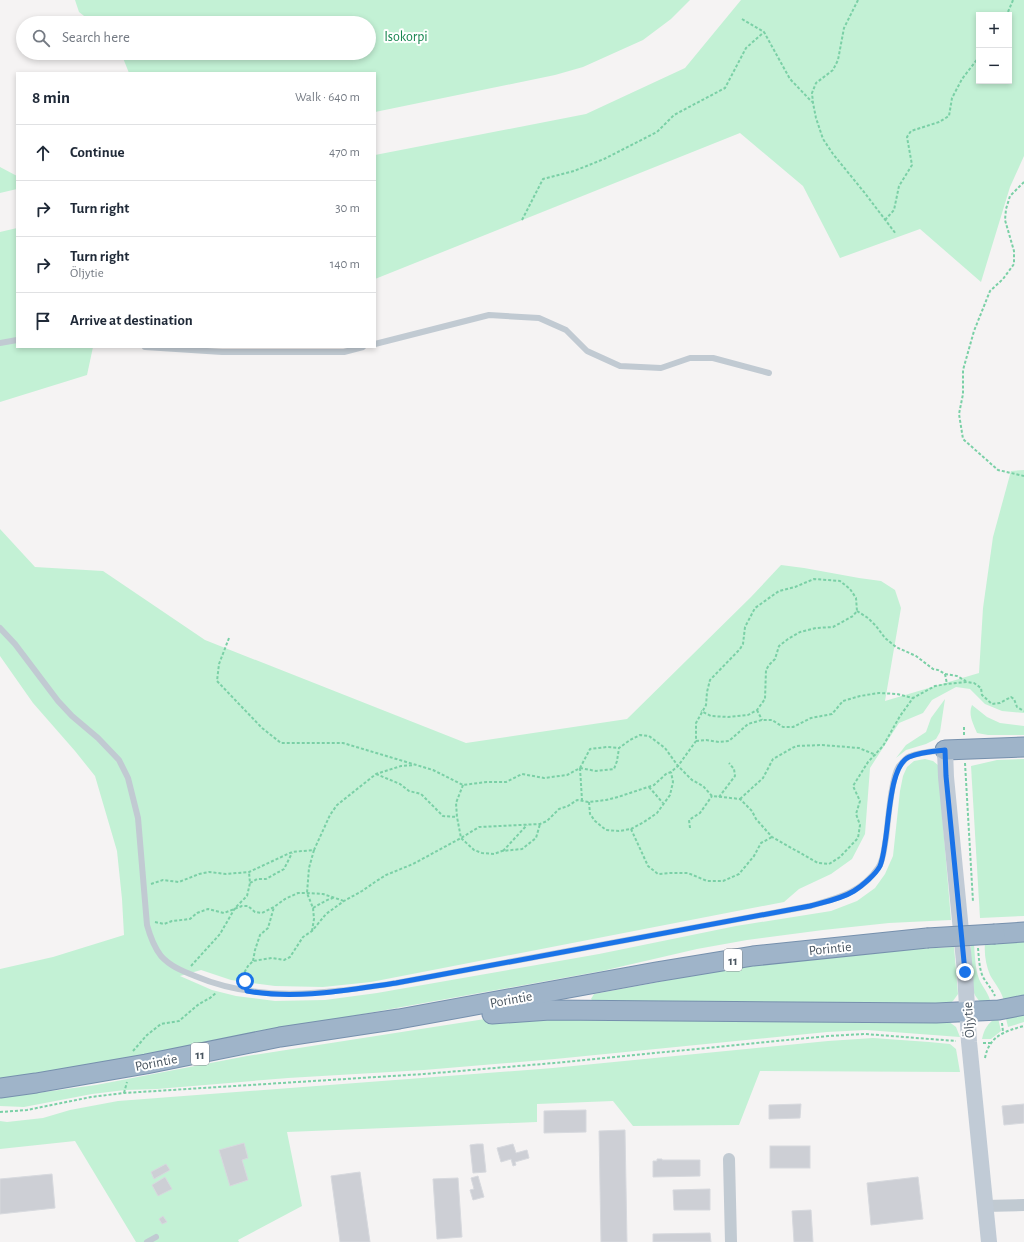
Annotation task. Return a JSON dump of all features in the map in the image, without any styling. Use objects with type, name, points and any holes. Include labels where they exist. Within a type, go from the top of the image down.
[{"type":"highway","points":[[945,750],[964,748],[1024,747]]},
{"type":"highway","name":"Porintie","points":[[0,1088],[146,1064],[280,1037],[399,1019],[656,972],[753,956],[926,938],[1024,932]]},
{"type":"highway","points":[[399,1019],[433,1021],[501,1012],[550,1010],[936,1013],[999,1010],[1024,1005]]},
{"type":"main road","name":"Öljytie","points":[[945,750],[946,776],[968,1012],[969,1042],[989,1242]]},
{"type":"street","points":[[729,1159],[731,1242]]},
{"type":"street","points":[[985,1206],[1024,1205]]},
{"type":"lane","points":[[376,344],[489,314],[539,318],[566,330],[587,351],[620,366],[660,368],[690,358],[713,358],[769,374]]},
{"type":"lane","points":[[0,343],[16,340]]},
{"type":"lane","points":[[160,348],[222,352],[344,352],[359,348]]},
{"type":"lane","points":[[0,628],[15,644],[58,702],[98,738],[119,760],[128,778],[138,818],[147,925],[151,939],[161,956],[172,966],[206,981],[261,994],[296,995],[396,983],[803,907],[835,899],[853,892],[867,881],[879,867],[884,850],[894,778],[899,766],[908,757],[926,752],[945,750]]},
{"type":"lane","points":[[147,1242],[156,1237]]},
{"type":"path","points":[[858,0],[844,28],[838,60],[833,70],[816,83],[812,93],[813,103],[823,139],[833,154],[896,234]]},
{"type":"path","points":[[1008,12],[1013,0]]},
{"type":"path","points":[[742,18],[764,32],[790,79],[813,103]]},
{"type":"path","points":[[522,220],[543,179],[574,171],[604,160],[657,132],[674,115],[725,88],[746,48],[764,32]]},
{"type":"path","points":[[885,220],[894,210],[899,186],[912,165],[907,137],[912,131],[939,122],[949,116],[952,98],[962,79],[976,61]]},
{"type":"path","points":[[1024,182],[1010,196],[1006,209],[1005,220],[1014,251],[1014,264],[1002,279],[990,290],[974,331],[963,370],[963,394],[959,414],[963,439],[998,470],[1024,476]]},
{"type":"path","points":[[247,991],[244,973],[253,961],[267,959],[284,960],[290,957],[303,937],[312,931],[326,914],[344,901],[386,875],[413,864],[479,827],[540,824],[547,821],[559,809],[568,806],[577,800],[589,802],[606,800],[658,783],[666,774],[678,766],[696,741],[696,723],[702,711],[706,705],[710,680],[740,649],[743,644],[745,627],[755,608],[779,591],[795,587],[814,579],[840,581],[850,589],[856,598],[857,611],[853,616],[833,627],[816,628],[800,632],[779,646],[775,659],[766,670],[765,699],[757,710],[748,715],[728,717],[711,716],[702,711]]},
{"type":"path","points":[[857,611],[872,622],[885,638],[896,647],[916,656],[933,669],[945,674],[956,676],[967,682]]},
{"type":"path","points":[[229,638],[219,664],[217,681],[262,728],[281,743],[343,743],[433,770],[464,785],[487,782],[506,782],[522,774],[544,778],[567,775],[580,768],[596,771],[614,769],[619,748]]},
{"type":"path","points":[[945,674],[947,684]]},
{"type":"path","points":[[696,741],[729,741],[748,724],[762,720],[772,720],[783,727],[793,727],[811,718],[832,714],[843,701],[860,696],[879,693],[897,694],[913,698]]},
{"type":"path","points":[[1016,707],[1024,711]]},
{"type":"path","points":[[757,710],[762,720]]},
{"type":"path","points":[[964,727],[965,772],[973,905]]},
{"type":"path","points":[[582,800],[580,768],[590,749],[607,747],[619,748],[640,735],[649,736],[665,748],[678,766],[692,780],[703,786],[712,796],[740,799],[752,811],[756,819],[772,837],[761,843],[754,856],[739,874],[723,881],[707,881],[688,873],[658,874],[648,866],[631,829]]},
{"type":"path","points":[[740,799],[763,778],[773,759],[796,746],[822,745],[859,748],[876,754]]},
{"type":"path","points":[[719,797],[735,776],[734,769],[729,763]]},
{"type":"path","points":[[312,931],[314,920],[313,908],[307,893],[309,868],[314,850],[330,815],[337,805],[376,774],[401,766],[415,765]]},
{"type":"path","points":[[589,802],[590,814],[595,821],[606,830],[619,831],[631,829],[657,813],[670,795],[672,782],[671,772]]},
{"type":"path","points":[[376,774],[400,784],[409,791],[421,794],[443,816],[457,817]]},
{"type":"path","points":[[464,785],[456,803],[457,817],[461,838],[474,850],[482,853],[494,854],[502,851],[522,849],[536,838],[540,824]]},
{"type":"path","points":[[649,787],[663,803]]},
{"type":"path","points":[[690,828],[689,820],[700,813],[712,796]]},
{"type":"path","points":[[502,851],[528,824]]},
{"type":"path","points":[[144,886],[163,880],[179,882],[198,874],[209,872],[226,874],[249,872],[292,852],[314,850]]},
{"type":"path","points":[[250,883],[258,879],[266,879],[284,869],[292,852]]},
{"type":"path","points":[[185,972],[220,934],[235,908],[247,896],[250,883],[249,872]]},
{"type":"path","points":[[147,925],[155,922],[164,924],[172,921],[190,919],[197,913],[208,909],[224,912],[242,906],[248,906],[254,912],[262,913],[285,899],[298,894],[323,894],[344,901]]},
{"type":"path","points":[[313,908],[334,897]]},
{"type":"path","points":[[253,961],[254,950],[260,935],[268,928],[274,907]]},
{"type":"path","points":[[977,943],[980,969],[984,978],[993,990],[999,1010],[1003,1032]]},
{"type":"path","points":[[129,1056],[147,1035],[161,1024],[179,1021],[199,1004],[210,998],[223,986]]},
{"type":"path","points":[[985,1059],[986,1052],[991,1043],[1003,1032],[1024,1026]]},
{"type":"path","points":[[0,1112],[27,1110],[91,1097],[124,1093],[439,1073],[562,1063],[828,1036],[865,1034],[991,1043]]},
{"type":"green space","name":"Isokorpi","points":[[75,0],[690,0],[671,19],[643,40],[583,67],[555,75],[376,112],[376,72],[129,72],[124,60],[376,60],[376,16],[84,16],[79,12]]},
{"type":"green space","points":[[741,0],[1024,0],[1024,156],[1010,187],[981,282],[920,229],[840,258],[803,186],[740,133],[376,279],[376,155],[586,114],[685,68]]},
{"type":"green space","points":[[0,167],[16,175],[16,189],[0,193]]},
{"type":"green space","points":[[16,228],[16,348],[93,348],[87,375],[0,402],[0,232]]},
{"type":"green space","points":[[1024,470],[1024,713],[1002,711],[985,704],[970,689],[956,687],[932,700],[923,713],[899,723],[870,768],[865,834],[852,859],[831,874],[799,889],[784,902],[371,982],[323,987],[275,986],[231,980],[201,970],[180,976],[212,990],[236,996],[275,1001],[325,1000],[377,993],[599,954],[736,926],[831,911],[857,901],[875,888],[885,874],[893,856],[903,776],[907,767],[914,761],[925,759],[933,761],[938,765],[951,920],[889,923],[747,940],[697,949],[602,971],[280,1029],[131,1059],[0,1079],[0,969],[53,957],[124,935],[117,851],[95,776],[33,703],[0,656],[0,529],[35,567],[103,571],[205,640],[466,743],[627,719],[751,597],[781,565],[881,581],[895,590],[901,608],[885,701],[979,673],[983,608],[993,537],[1011,471]]},
{"type":"green space","points":[[945,699],[940,732],[936,739],[926,744],[906,750],[896,758],[906,745],[926,732],[931,718]]},
{"type":"green space","points":[[972,705],[987,717],[1000,723],[1024,726],[1024,735],[988,735],[977,733],[971,716]]},
{"type":"green space","points":[[1024,759],[1024,916],[980,918],[971,766],[997,760]]},
{"type":"green space","points":[[1024,942],[1024,997],[1004,1001],[1000,990],[990,975],[986,963],[985,943]]},
{"type":"green space","points":[[974,944],[975,962],[979,979],[989,997],[991,1004],[980,1001],[974,993],[972,987],[971,945]]},
{"type":"green space","points":[[954,947],[958,994],[953,1001],[946,1006],[594,1002],[591,999],[594,994],[739,967],[843,953]]},
{"type":"green space","points":[[1024,1010],[1024,1022],[1008,1027],[1005,1014]]},
{"type":"green space","points":[[996,1018],[998,1018],[1001,1031],[991,1039],[982,1039],[987,1027]]},
{"type":"green space","points":[[485,1019],[948,1021],[956,1027],[960,1037],[866,1030],[827,1032],[555,1059],[424,1070],[125,1090],[92,1094],[24,1107],[0,1106],[0,1098],[96,1085],[247,1056]]},
{"type":"green space","points":[[873,1038],[950,1044],[956,1049],[960,1072],[760,1071],[739,1125],[633,1126],[613,1101],[537,1104],[537,1122],[287,1132],[302,1206],[238,1240],[239,1242],[136,1242],[75,1141],[0,1149],[0,1121],[7,1122],[43,1118],[70,1110],[118,1101],[553,1068],[828,1041]]},
{"type":"building","points":[[801,1104],[800,1118],[769,1119],[769,1105]]},
{"type":"building","points":[[1024,1104],[1024,1123],[1004,1125],[1002,1106]]},
{"type":"building","points":[[586,1110],[586,1132],[544,1133],[544,1111]]},
{"type":"building","points":[[625,1130],[627,1242],[601,1242],[599,1131]]},
{"type":"building","points":[[244,1143],[248,1158],[242,1160],[248,1180],[230,1186],[219,1150]]},
{"type":"building","points":[[483,1144],[486,1172],[473,1173],[470,1145]]},
{"type":"building","points":[[513,1144],[516,1153],[527,1150],[529,1158],[515,1162],[516,1165],[513,1166],[511,1159],[501,1162],[497,1148]]},
{"type":"building","points":[[770,1146],[810,1146],[810,1168],[770,1168]]},
{"type":"building","points":[[657,1159],[700,1160],[700,1176],[653,1177],[653,1161],[657,1161]]},
{"type":"building","points":[[166,1164],[170,1170],[154,1179],[151,1172]]},
{"type":"building","points":[[360,1172],[370,1242],[340,1242],[331,1176]]},
{"type":"building","points":[[52,1174],[55,1208],[0,1214],[0,1179]]},
{"type":"building","points":[[478,1176],[484,1197],[473,1200],[470,1190],[474,1189],[471,1178]]},
{"type":"building","points":[[165,1177],[172,1189],[158,1196],[152,1185]]},
{"type":"building","points":[[918,1177],[923,1219],[871,1225],[867,1183]]},
{"type":"building","points":[[458,1178],[462,1237],[437,1239],[433,1179]]},
{"type":"building","points":[[710,1189],[710,1210],[674,1210],[673,1190]]},
{"type":"building","points":[[811,1210],[813,1242],[794,1242],[792,1211]]},
{"type":"building","points":[[163,1216],[167,1222],[162,1224],[159,1219]]},
{"type":"building","points":[[710,1233],[711,1242],[653,1242],[653,1234]]},
{"type":"route","points":[[245,981],[247,991],[261,994],[296,995],[346,990],[396,983],[810,906],[835,899],[853,892],[867,881],[879,867],[884,850],[894,778],[899,766],[908,757],[926,752],[945,750],[946,776],[965,972]]}]
